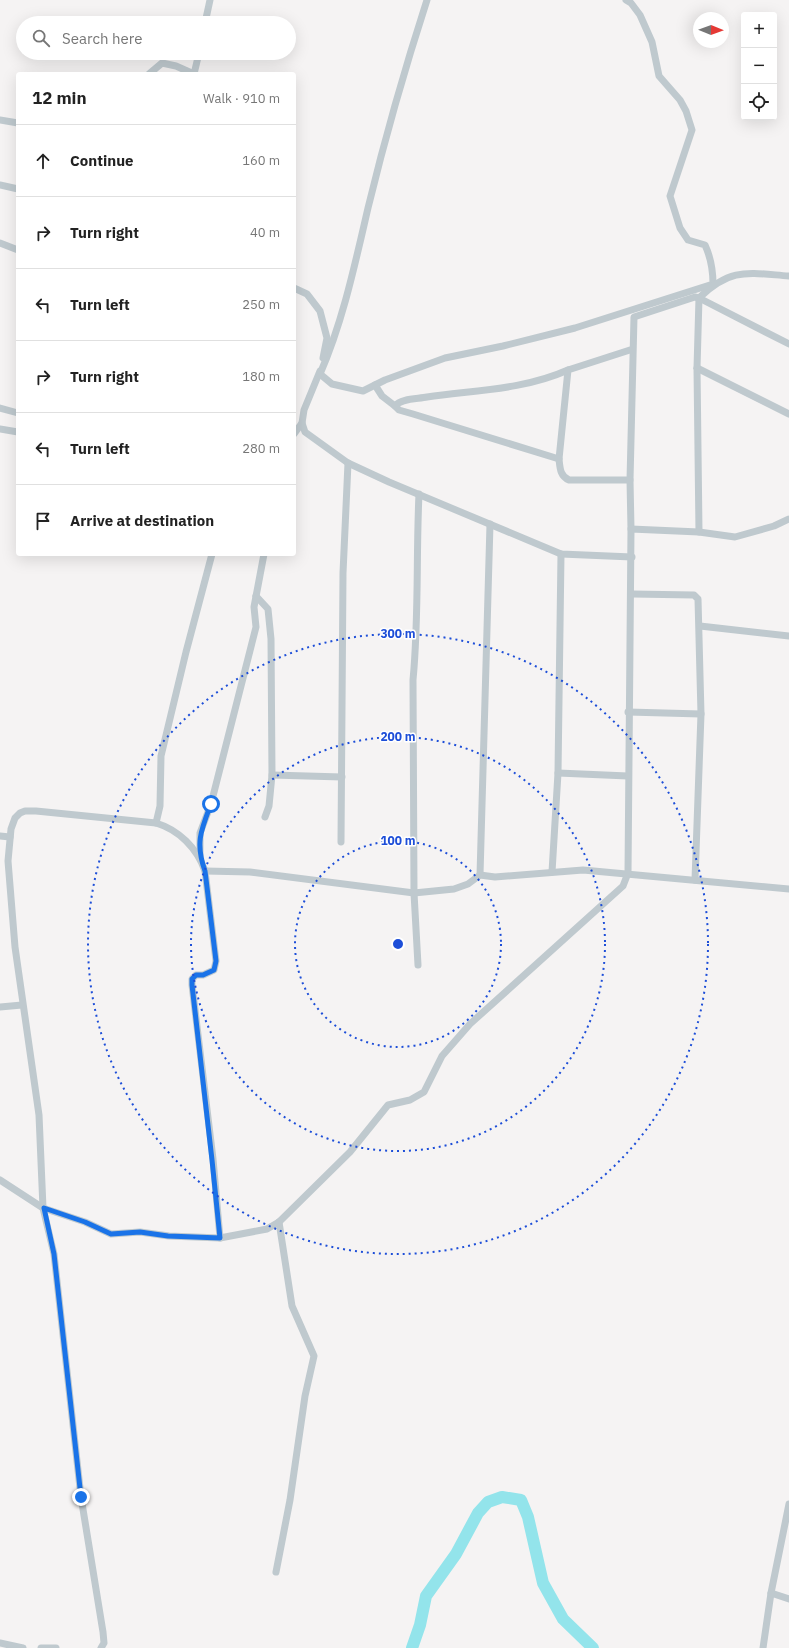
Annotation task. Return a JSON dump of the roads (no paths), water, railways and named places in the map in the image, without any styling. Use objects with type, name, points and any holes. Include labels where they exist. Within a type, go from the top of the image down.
[{"type":"street","points":[[207,16],[210,0]]},
{"type":"street","points":[[427,0],[410,50],[345,303],[328,354],[304,410],[302,423],[305,432],[348,463],[561,554],[632,557]]},
{"type":"street","points":[[626,0],[631,3],[640,15],[652,42],[659,76],[680,100],[692,130],[670,196],[680,228],[688,240],[704,245],[709,253],[713,271],[713,284],[699,298],[697,368],[699,532]]},
{"type":"street","points":[[194,72],[197,60]]},
{"type":"street","points":[[152,72],[162,63],[176,66],[190,72]]},
{"type":"street","points":[[0,120],[16,122]]},
{"type":"street","points":[[0,185],[16,189]]},
{"type":"street","points":[[0,243],[16,249]]},
{"type":"street","points":[[320,374],[332,384],[363,391],[445,358],[503,346],[575,328],[713,284],[732,276],[747,273],[789,276]]},
{"type":"street","points":[[296,289],[307,294],[320,311],[327,338],[320,374]]},
{"type":"street","points":[[0,1180],[44,1208],[85,1222],[111,1234],[140,1232],[168,1236],[220,1238],[259,1231],[279,1222],[350,1152],[388,1105],[410,1100],[424,1092],[442,1056],[470,1024],[624,886],[628,873],[628,712],[632,594],[630,480],[634,317],[695,297],[789,344]]},
{"type":"street","points":[[395,406],[400,402],[422,398],[503,388],[541,380],[633,349]]},
{"type":"street","points":[[697,368],[789,414]]},
{"type":"street","points":[[568,370],[560,459],[561,472],[564,478],[569,480],[630,480]]},
{"type":"street","points":[[376,385],[382,396],[399,410],[560,459]]},
{"type":"street","points":[[0,408],[16,413]]},
{"type":"street","points":[[296,431],[302,423]]},
{"type":"street","points":[[0,429],[16,432]]},
{"type":"street","points":[[341,842],[342,628],[348,463]]},
{"type":"street","points":[[418,494],[416,646],[413,680],[414,893],[418,965]]},
{"type":"street","points":[[631,529],[699,532],[736,537],[774,526],[789,519]]},
{"type":"street","points":[[480,875],[490,524]]},
{"type":"street","points":[[552,872],[558,773],[561,554]]},
{"type":"street","points":[[156,823],[160,806],[161,756],[211,556]]},
{"type":"street","points":[[200,857],[200,833],[211,804],[256,627],[254,607],[264,556]]},
{"type":"street","points":[[632,594],[697,596],[700,626],[701,714],[695,880]]},
{"type":"street","points":[[256,596],[268,609],[272,639],[272,775],[269,806],[265,817]]},
{"type":"street","points":[[700,626],[789,636]]},
{"type":"street","points":[[628,712],[701,714]]},
{"type":"street","points":[[558,773],[628,776]]},
{"type":"street","points":[[272,775],[342,777]]},
{"type":"street","points":[[101,1648],[104,1643],[103,1632],[81,1497],[54,1254],[44,1208],[39,1115],[22,1005],[15,946],[9,875],[10,837],[15,818],[25,811],[156,823],[173,829],[194,849],[200,857],[205,871],[216,961],[214,970],[203,975],[196,975],[192,979],[192,985],[220,1238]]},
{"type":"street","points":[[0,836],[10,837]]},
{"type":"street","points":[[205,871],[250,872],[414,893],[454,889],[468,884],[480,875],[495,877],[583,870],[789,889]]},
{"type":"street","points":[[0,1007],[22,1005]]},
{"type":"street","points":[[276,1572],[290,1500],[306,1396],[314,1356],[292,1306],[279,1222]]},
{"type":"street","points":[[763,1648],[770,1593],[789,1504]]},
{"type":"street","points":[[770,1593],[789,1599]]},
{"type":"street","points":[[0,1643],[23,1648]]},
{"type":"street","points":[[41,1648],[56,1648]]},
{"type":"waterway","points":[[412,1648],[420,1625],[426,1596],[456,1554],[478,1513],[488,1502],[502,1497],[521,1500],[528,1517],[543,1583],[563,1619],[593,1648]]}]
